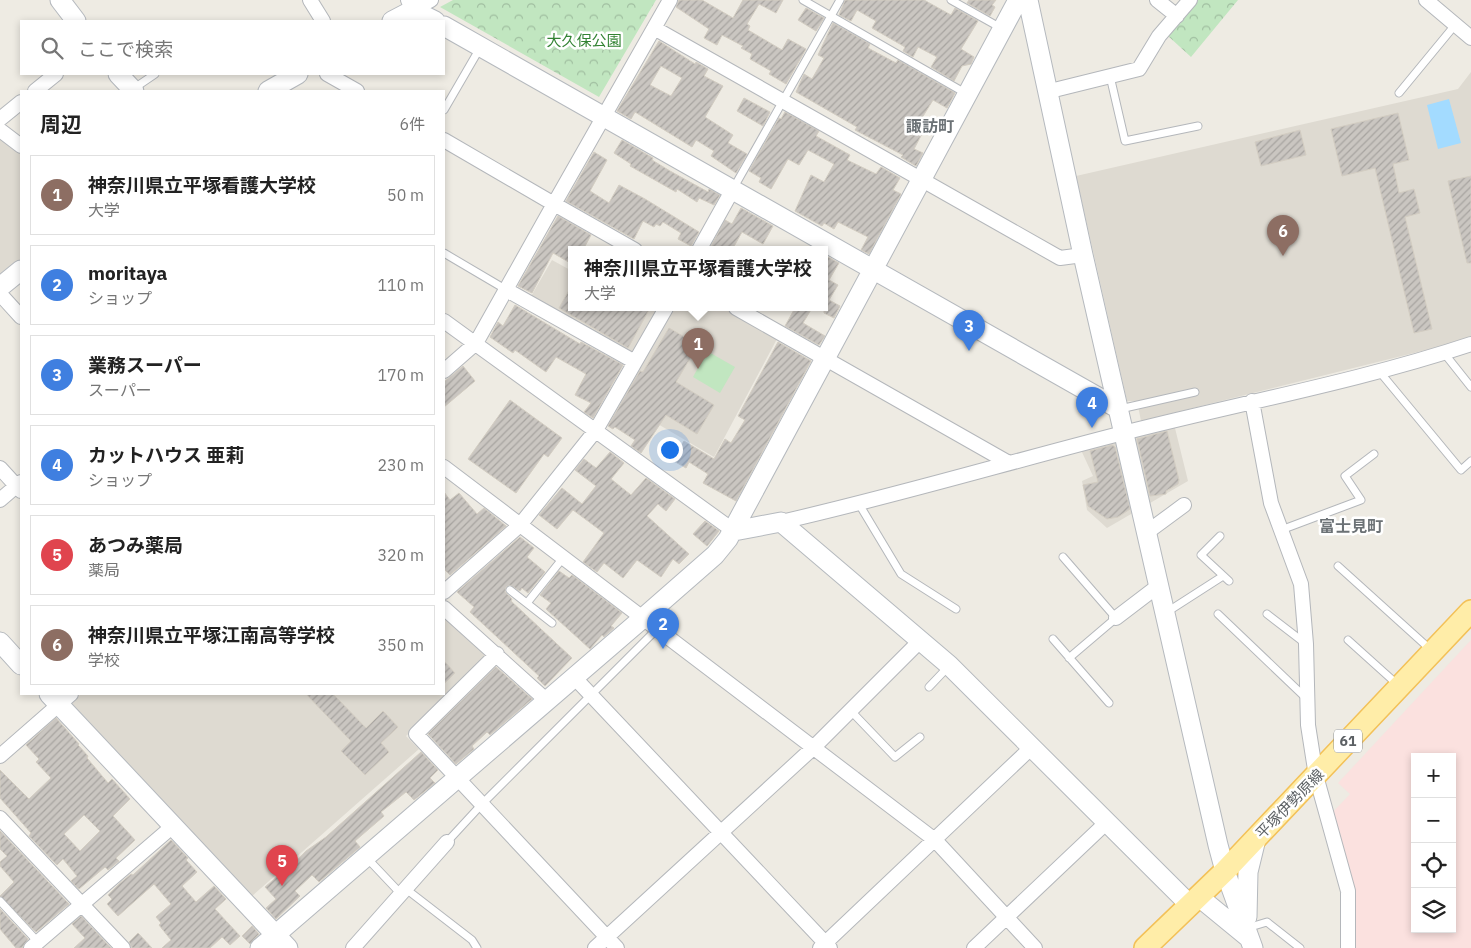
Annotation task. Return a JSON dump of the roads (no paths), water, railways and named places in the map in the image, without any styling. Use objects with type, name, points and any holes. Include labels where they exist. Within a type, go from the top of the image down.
[{"type":"main road","name":"平塚伊勢原線","points":[[1145,948],[1256,839],[1471,611]]},
{"type":"street","points":[[60,0],[75,20]]},
{"type":"street","points":[[310,0],[322,20]]},
{"type":"street","points":[[393,20],[411,5],[431,0]]},
{"type":"street","points":[[445,370],[476,343],[670,0]]},
{"type":"street","points":[[260,948],[282,941],[366,857],[573,676],[650,623],[715,555],[734,531],[872,269],[1018,0]]},
{"type":"street","points":[[1028,0],[1046,92],[1125,433],[1164,614],[1225,871],[1250,938]]},
{"type":"street","points":[[1157,0],[1177,16]]},
{"type":"street","points":[[1046,92],[1139,69],[1158,36],[1190,0]]},
{"type":"street","points":[[1426,0],[1471,38]]},
{"type":"street","points":[[411,5],[434,20]]},
{"type":"street","points":[[445,27],[481,45],[1119,409]]},
{"type":"street","points":[[654,28],[1060,258],[1083,255]]},
{"type":"street","points":[[35,90],[55,75]]},
{"type":"street","points":[[119,75],[132,90]]},
{"type":"street","points":[[270,90],[296,75]]},
{"type":"street","points":[[328,75],[355,90]]},
{"type":"street","points":[[0,119],[20,103]]},
{"type":"street","points":[[0,130],[20,145]]},
{"type":"street","points":[[445,141],[628,246]]},
{"type":"street","points":[[700,246],[733,189]]},
{"type":"street","points":[[0,287],[20,271]]},
{"type":"street","points":[[505,289],[635,362]]},
{"type":"street","points":[[0,294],[20,315]]},
{"type":"street","points":[[445,591],[520,525],[596,430],[664,311]]},
{"type":"street","points":[[741,311],[1009,463]]},
{"type":"street","points":[[445,323],[476,343],[734,531],[859,504],[1125,433],[1444,353],[1471,344]]},
{"type":"street","points":[[1252,401],[1263,468],[1281,530],[1301,584],[1306,644],[1307,700],[1316,776],[1348,891],[1348,948]]},
{"type":"street","points":[[0,468],[20,486],[0,500]]},
{"type":"street","points":[[445,468],[935,840],[1036,948]]},
{"type":"street","points":[[1146,533],[1184,505]]},
{"type":"street","points":[[781,522],[949,665],[1107,822],[1194,901],[1250,938]]},
{"type":"street","points":[[1116,618],[1158,586]]},
{"type":"street","points":[[445,609],[546,700]]},
{"type":"street","points":[[595,948],[814,747],[921,640]]},
{"type":"street","points":[[0,642],[20,663]]},
{"type":"street","points":[[497,654],[416,734],[617,948]]},
{"type":"street","points":[[573,676],[825,946],[1032,747]]},
{"type":"street","points":[[0,756],[60,697],[173,826],[282,941]]},
{"type":"street","points":[[0,818],[123,948]]},
{"type":"street","points":[[974,948],[1107,822]]},
{"type":"street","points":[[34,945],[173,826]]},
{"type":"street","points":[[1250,938],[1248,872],[1256,839]]},
{"type":"street","points":[[353,948],[447,842]]},
{"type":"lane","points":[[803,0],[967,94]]},
{"type":"lane","points":[[733,189],[840,0]]},
{"type":"lane","points":[[951,0],[1001,29]]},
{"type":"lane","points":[[1399,93],[1455,25]]},
{"type":"lane","points":[[445,108],[481,45]]},
{"type":"lane","points":[[134,90],[154,75]]},
{"type":"lane","points":[[1110,76],[1125,141],[1198,126]]},
{"type":"lane","points":[[445,254],[505,289]]},
{"type":"lane","points":[[1444,353],[1471,386]]},
{"type":"lane","points":[[1378,370],[1462,470],[1471,461]]},
{"type":"lane","points":[[1119,409],[1195,392]]},
{"type":"lane","points":[[1281,530],[1361,500],[1345,476],[1374,454]]},
{"type":"lane","points":[[859,504],[901,574],[956,609]]},
{"type":"lane","points":[[1164,614],[1226,578],[1201,555],[1220,536]]},
{"type":"lane","points":[[1063,557],[1116,618],[1069,658]]},
{"type":"lane","points":[[527,603],[563,558]]},
{"type":"lane","points":[[1338,566],[1432,652]]},
{"type":"lane","points":[[510,590],[552,623]]},
{"type":"lane","points":[[1218,614],[1307,700]]},
{"type":"lane","points":[[1267,614],[1306,644]]},
{"type":"lane","points":[[447,842],[590,695],[650,623]]},
{"type":"lane","points":[[1053,639],[1109,703]]},
{"type":"lane","points":[[1348,640],[1400,687]]},
{"type":"lane","points":[[929,687],[949,665]]},
{"type":"lane","points":[[850,710],[895,757],[920,737]]},
{"type":"lane","points":[[366,857],[403,891],[472,940],[477,948]]},
{"type":"lane","points":[[0,901],[34,945]]},
{"type":"lane","points":[[1250,938],[1267,922],[1300,948]]},
{"type":"water","points":[[1449,99],[1461,143],[1438,149],[1427,105]]},
{"type":"place","name":"神奈川県立平塚江南高等学校","points":[[1283,256]]},
{"type":"place","name":"業務スーパー","points":[[969,351]]},
{"type":"place","name":"神奈川県立平塚看護大学校","points":[[698,369]]},
{"type":"place","name":"カットハウス 亜莉","points":[[1092,428]]},
{"type":"place","name":"moritaya","points":[[663,649]]},
{"type":"place","name":"あつみ薬局","points":[[282,886]]},
{"type":"district","name":"諏訪町","points":[[930,126]]},
{"type":"district","name":"富士見町","points":[[1351,526]]},
{"type":"park label","name":"大久保公園","points":[[584,41]]}]
